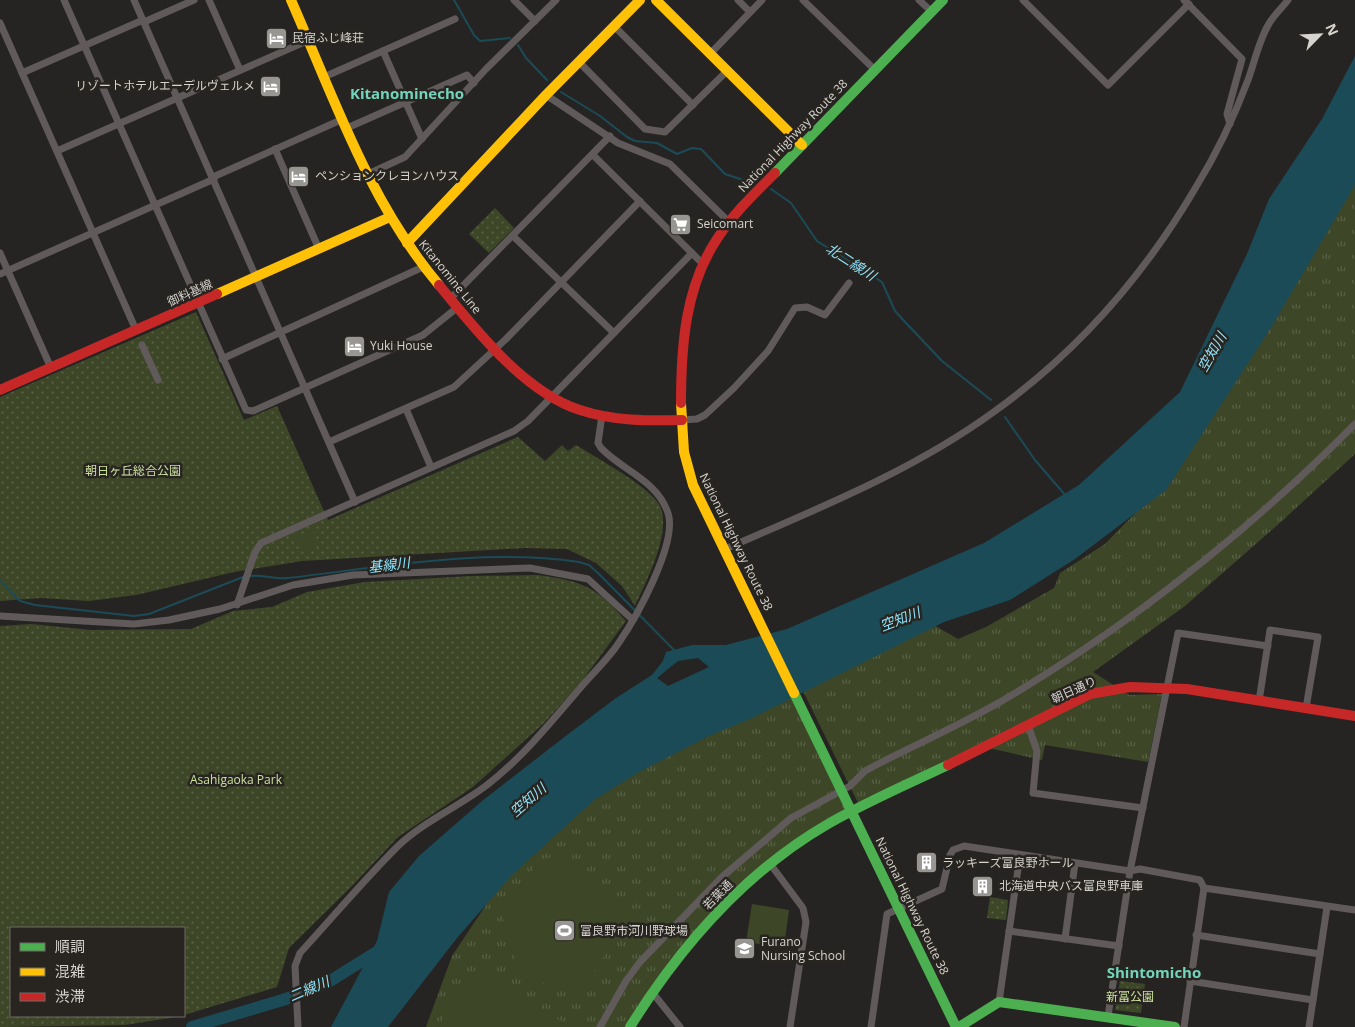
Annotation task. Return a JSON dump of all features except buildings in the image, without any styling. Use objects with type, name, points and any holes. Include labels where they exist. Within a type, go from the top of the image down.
[{"type":"main road","name":"Kitanomine Line","points":[[291,0],[345,124],[390,217],[423,267],[495,348],[532,384],[551,397],[576,409],[630,419],[682,420]]},
{"type":"main road","points":[[407,243],[546,95],[640,0]]},
{"type":"main road","points":[[656,0],[802,145]]},
{"type":"main road","name":"National Highway Route 38","points":[[943,0],[729,222],[703,264],[696,284],[687,322],[682,420],[684,453],[688,470],[701,503],[958,1027]]},
{"type":"main road","name":"御料基線","points":[[0,390],[390,217]]},
{"type":"main road","name":"朝日通り","points":[[853,813],[1090,694],[1110,688],[1136,685],[1169,687],[1355,716]]},
{"type":"main road","name":"若葉通","points":[[630,1027],[652,992],[716,913],[771,865],[811,834],[853,813]]},
{"type":"main road","points":[[958,1027],[998,1002],[1108,1016],[1175,1027]]},
{"type":"main road","points":[[1106,1027],[1108,1016]]},
{"type":"street","points":[[64,0],[246,410],[253,410],[423,335],[458,307]]},
{"type":"street","points":[[134,0],[355,502]]},
{"type":"street","points":[[22,73],[194,0]]},
{"type":"street","points":[[209,0],[240,70]]},
{"type":"street","points":[[514,0],[535,21]]},
{"type":"street","points":[[368,174],[405,157],[474,83],[556,0]]},
{"type":"street","points":[[738,0],[750,12]]},
{"type":"street","points":[[710,54],[762,0]]},
{"type":"street","points":[[803,0],[875,70]]},
{"type":"street","points":[[919,0],[932,12]]},
{"type":"street","points":[[1023,0],[1108,85],[1186,2],[1242,59],[1227,114],[1230,124]]},
{"type":"street","points":[[725,549],[802,517],[899,469],[993,413],[1041,376],[1114,302],[1150,257],[1196,187],[1230,124],[1270,23],[1288,0]]},
{"type":"street","points":[[324,77],[455,19]]},
{"type":"street","points":[[0,23],[2,35],[22,73],[136,330]]},
{"type":"street","points":[[614,26],[693,104]]},
{"type":"street","points":[[57,151],[308,40]]},
{"type":"street","points":[[384,51],[422,139]]},
{"type":"street","points":[[579,62],[645,128],[665,132],[727,71]]},
{"type":"street","points":[[0,274],[275,149],[406,102],[467,75],[474,83]]},
{"type":"street","points":[[546,95],[630,149],[670,164],[729,222]]},
{"type":"street","points":[[450,299],[610,136]]},
{"type":"street","points":[[275,149],[319,249]]},
{"type":"street","points":[[592,155],[703,264]]},
{"type":"street","points":[[329,442],[454,387],[562,283],[640,201]]},
{"type":"street","points":[[513,236],[614,333]]},
{"type":"street","points":[[0,252],[51,368]]},
{"type":"street","points":[[237,605],[254,552],[261,543],[514,431],[551,397],[692,253]]},
{"type":"street","points":[[222,359],[423,267]]},
{"type":"street","points":[[682,420],[697,419],[705,415],[734,388],[768,351],[795,308],[808,307],[825,314],[849,283]]},
{"type":"street","points":[[142,345],[158,380]]},
{"type":"street","points":[[406,409],[431,467]]},
{"type":"street","points":[[298,1027],[295,973],[300,953],[360,884],[413,834],[488,784],[546,728],[617,646],[633,620],[652,581],[669,538],[668,514],[659,496],[650,484],[601,448],[598,443],[602,415]]},
{"type":"street","points":[[600,1027],[626,981],[640,962],[722,877],[791,818],[878,764],[963,723],[1012,696],[1122,622],[1186,575],[1273,503],[1355,424]]},
{"type":"street","points":[[0,616],[134,624],[169,620],[237,605],[293,585],[353,575],[530,568],[588,579],[633,620]]},
{"type":"street","points":[[1259,701],[1270,630],[1318,638],[1306,708]]},
{"type":"street","points":[[1108,1016],[1130,871],[1169,687],[1178,633],[1268,646]]},
{"type":"street","points":[[1028,725],[1037,751],[1033,793],[1143,808]]},
{"type":"street","points":[[871,1027],[887,914],[942,889],[946,880],[950,855],[959,846],[1130,871],[1140,869],[1200,880],[1204,888],[1184,1027]]},
{"type":"street","points":[[998,1002],[1020,855]]},
{"type":"street","points":[[1065,939],[1075,863]]},
{"type":"street","points":[[771,865],[803,908],[806,922],[790,1027]]},
{"type":"street","points":[[1204,888],[1355,910]]},
{"type":"street","points":[[1309,1027],[1327,907]]},
{"type":"street","points":[[1009,931],[1119,946]]},
{"type":"street","points":[[1196,935],[1320,954]]},
{"type":"street","points":[[1190,981],[1313,1000]]},
{"type":"street","points":[[652,992],[680,1027]]},
{"type":"green space","points":[[1355,177],[1355,454],[1185,606],[1093,672],[1129,695],[1162,694],[1148,762],[1045,745],[1042,760],[984,747],[861,809],[800,685],[932,624],[958,639],[986,627],[1054,588],[1060,573],[1105,544],[1155,493]]},
{"type":"green space","points":[[495,208],[514,228],[489,253],[469,234]]},
{"type":"green space","name":"朝日ヶ丘総合公園","points":[[196,312],[244,420],[277,406],[328,520],[518,437],[545,461],[562,445],[568,451],[576,445],[622,473],[655,498],[660,506],[663,517],[663,530],[656,557],[635,606],[622,586],[596,563],[567,549],[525,548],[302,561],[234,572],[136,595],[89,601],[41,598],[0,601],[0,397]]},
{"type":"green space","points":[[312,529],[319,545],[304,553],[296,537]]},
{"type":"green space","name":"Asahigaoka Park","points":[[537,575],[577,583],[597,593],[626,621],[582,681],[544,723],[473,787],[398,837],[289,948],[277,987],[185,1015],[185,927],[10,927],[10,1017],[176,1017],[125,1025],[0,1027],[0,626],[31,624],[91,630],[191,629],[233,611],[272,607],[307,592],[365,582],[471,576]]},
{"type":"green space","points":[[789,691],[848,815],[828,824],[716,913],[630,1027],[426,1027],[452,956],[508,872],[614,779]]},
{"type":"green space","name":"富良野市河川野球場","points":[[559,857],[634,913],[582,988],[555,989],[525,974],[508,948],[503,913],[540,859]]},
{"type":"green space","points":[[990,897],[1008,900],[1006,920],[987,918]]},
{"type":"green space","points":[[752,904],[789,910],[784,948],[746,942]]},
{"type":"green space","points":[[489,974],[565,1024],[563,1027],[439,1027],[447,1008],[462,986],[478,977]]},
{"type":"green space","name":"新冨公園","points":[[1120,981],[1145,984],[1141,1013],[1115,1010]]},
{"type":"water","name":"空知川","points":[[1355,56],[1355,185],[1272,326],[1166,490],[1075,559],[1010,600],[944,622],[752,718],[709,736],[639,772],[594,800],[511,876],[457,938],[388,1027],[331,1027],[377,941],[389,892],[419,856],[482,801],[616,698],[652,675],[663,661],[666,652],[692,645],[726,645],[787,629],[984,543],[1079,485],[1180,392],[1247,254],[1269,199],[1322,119]],"holes":[[[698,658],[709,667],[668,686],[657,678],[678,661]]]},
{"type":"waterway","name":"北二線川","points":[[454,0],[474,35],[480,41],[510,38]]},
{"type":"waterway","name":"北二線川","points":[[518,45],[526,58],[547,80]]},
{"type":"waterway","name":"北二線川","points":[[561,92],[600,116],[635,141],[657,143],[677,154],[692,148],[701,149],[725,174],[752,183]]},
{"type":"waterway","name":"北二線川","points":[[771,189],[791,203],[817,241],[882,282],[895,311],[906,323],[942,361],[991,400]]},
{"type":"waterway","name":"北二線川","points":[[1005,417],[1035,460],[1066,496]]},
{"type":"waterway","name":"基線川","points":[[250,576],[283,578],[397,564],[470,558],[543,558],[579,562],[589,565],[598,573],[675,651]]},
{"type":"waterway","name":"基線川","points":[[0,580],[20,601],[35,605],[134,616],[149,614],[243,577]]},
{"type":"waterway","name":"二線川","points":[[192,1027],[286,999],[330,981],[383,948]]},
{"type":"traffic: fast","points":[[775,173],[943,0]]},
{"type":"traffic: fast","points":[[794,693],[956,1027]]},
{"type":"traffic: fast","points":[[630,1027],[649,997],[693,940],[742,888],[769,865],[798,843],[842,816],[948,765]]},
{"type":"traffic: fast","points":[[959,1027],[999,1002],[1175,1027]]},
{"type":"traffic: slow","points":[[291,0],[338,111],[373,184],[392,219],[414,253],[439,285]]},
{"type":"traffic: slow","points":[[407,243],[546,95],[640,0]]},
{"type":"traffic: slow","points":[[656,0],[802,145]]},
{"type":"traffic: slow","points":[[217,294],[390,217]]},
{"type":"traffic: slow","points":[[681,403],[684,452],[693,485],[794,693]]},
{"type":"traffic: jam","points":[[681,403],[684,339],[687,318],[698,277],[706,258],[723,230],[744,204],[775,173]]},
{"type":"traffic: jam","points":[[439,285],[468,321],[502,357],[539,389],[559,401],[592,414],[643,420],[682,420]]},
{"type":"traffic: jam","points":[[0,390],[217,294]]},
{"type":"traffic: jam","points":[[948,765],[1090,694],[1130,687],[1187,689],[1355,716]]},
{"type":"place","name":"民宿ふじ峰荘","points":[[276,38]]},
{"type":"place","name":"リゾートホテルエーデルヴェルメ","points":[[271,86]]},
{"type":"place","name":"ペンションクレヨンハウス","points":[[299,176]]},
{"type":"place","name":"Seicomart","points":[[681,224]]},
{"type":"place","name":"Yuki House","points":[[354,346]]},
{"type":"place","name":"ラッキーズ富良野ホール","points":[[926,863]]},
{"type":"place","name":"北海道中央バス富良野車庫","points":[[983,886]]},
{"type":"place","name":"富良野市河川野球場","points":[[564,931]]},
{"type":"place","name":"Furano Nursing School","points":[[745,949]]},
{"type":"district","name":"Kitanominecho","points":[[407,94]]},
{"type":"district","name":"Shintomicho","points":[[1154,973]]}]
